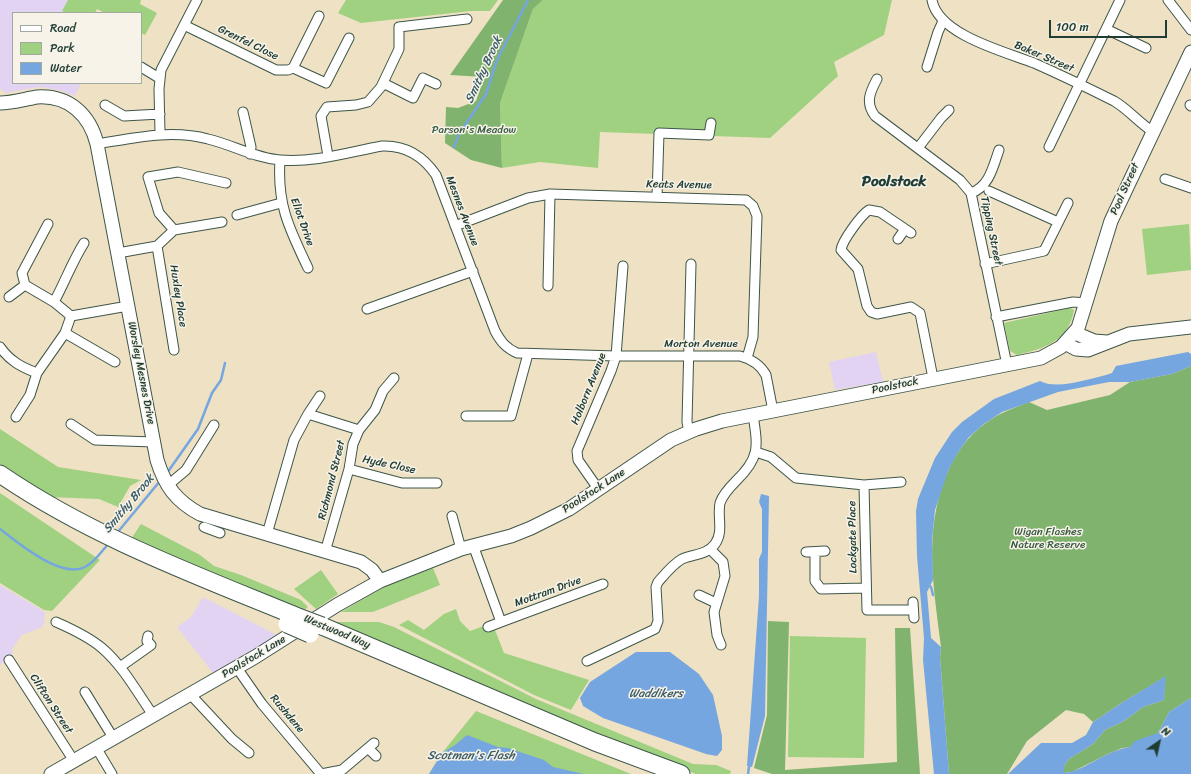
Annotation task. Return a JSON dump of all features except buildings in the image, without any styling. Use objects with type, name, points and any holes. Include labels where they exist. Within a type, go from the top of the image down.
[{"type":"highway","name":"Westwood Way","points":[[0,474],[65,514],[94,536]]},
{"type":"highway","name":"Westwood Way","points":[[0,489],[120,549],[316,630],[596,742],[681,774]]},
{"type":"highway","name":"Westwood Way","points":[[316,630],[583,748],[651,774]]},
{"type":"main road","name":"Pool Street","points":[[1075,333],[1081,322],[1093,278],[1112,221],[1152,131],[1191,52]]},
{"type":"main road","name":"Worsley Mesnes Drive","points":[[0,103],[37,98],[54,98],[64,100],[74,106],[86,118],[92,127],[97,144],[154,442],[164,481],[185,506],[200,514],[218,528],[267,534],[361,562],[372,570],[380,581]]},
{"type":"main road","points":[[1065,343],[1076,349],[1088,350],[1138,332],[1191,327]]},
{"type":"main road","name":"Poolstock","points":[[722,421],[1047,356],[1065,343],[1075,333]]},
{"type":"main road","points":[[1075,333],[1094,341],[1107,342]]},
{"type":"main road","name":"Poolstock Lane","points":[[51,774],[237,668],[337,605],[380,581],[467,547],[511,536],[531,528],[564,512],[599,490],[651,453],[689,432],[722,421]]},
{"type":"street","points":[[160,133],[159,78],[169,52],[197,0]]},
{"type":"street","name":"Baker Street","points":[[932,0],[933,6],[943,21],[976,40],[1034,63],[1116,102],[1139,123],[1152,131]]},
{"type":"street","points":[[1049,148],[1120,0]]},
{"type":"street","points":[[1168,0],[1191,30]]},
{"type":"street","points":[[319,16],[292,68],[326,83],[349,38]]},
{"type":"street","points":[[328,156],[321,116],[327,107],[356,105],[368,102],[383,83],[399,49],[399,27],[467,19]]},
{"type":"street","points":[[927,67],[943,21]]},
{"type":"street","name":"Grenfel Close","points":[[184,25],[276,70],[288,70],[292,68]]},
{"type":"street","points":[[1106,29],[1146,48]]},
{"type":"street","points":[[142,68],[159,78]]},
{"type":"street","points":[[383,83],[413,98],[423,78],[436,84]]},
{"type":"street","name":"Tipping Street","points":[[877,79],[868,97],[872,112],[960,180],[971,193],[1007,365]]},
{"type":"street","points":[[105,105],[124,116],[160,114]]},
{"type":"street","points":[[918,148],[949,110]]},
{"type":"street","points":[[243,112],[252,147],[250,154]]},
{"type":"street","points":[[657,197],[659,133],[709,135],[711,123]]},
{"type":"street","name":"Mesnes Avenue","points":[[97,144],[160,133],[207,138],[250,154],[280,160],[309,159],[382,146],[394,146],[411,151],[425,161],[436,175],[499,339],[517,353],[616,356]]},
{"type":"street","points":[[971,193],[982,188],[991,172],[999,150]]},
{"type":"street","name":"Eliot Drive","points":[[280,160],[281,203],[292,237],[308,268]]},
{"type":"street","points":[[174,230],[159,213],[148,177],[178,172],[226,183]]},
{"type":"street","points":[[1165,178],[1191,188]]},
{"type":"street","points":[[989,191],[1058,222]]},
{"type":"street","points":[[548,286],[550,194]]},
{"type":"street","name":"Keats Avenue","points":[[455,226],[528,198],[550,194],[741,199],[750,203],[753,206],[757,216],[753,337],[747,358]]},
{"type":"street","points":[[237,215],[281,203]]},
{"type":"street","points":[[985,264],[1044,251],[1068,203]]},
{"type":"street","points":[[898,239],[908,231],[880,212],[869,210],[855,226],[842,245],[841,250],[858,269],[867,306],[871,312],[877,314],[911,307],[920,312],[933,378]]},
{"type":"street","points":[[118,253],[157,246],[174,230],[222,222]]},
{"type":"street","points":[[48,224],[22,273],[25,285],[54,302],[71,316],[128,306]]},
{"type":"street","points":[[54,302],[64,284],[71,265],[84,243]]},
{"type":"street","name":"Huxley Place","points":[[157,246],[174,350]]},
{"type":"street","points":[[689,432],[687,422],[692,264]]},
{"type":"street","name":"Holborn Avenue","points":[[599,490],[578,460],[576,451],[612,371],[616,356],[623,266]]},
{"type":"street","points":[[367,309],[473,271]]},
{"type":"street","points":[[9,297],[25,285]]},
{"type":"street","points":[[996,317],[1072,302],[1087,303]]},
{"type":"street","points":[[16,417],[30,395],[37,373],[65,333],[71,316]]},
{"type":"street","points":[[65,333],[115,362]]},
{"type":"street","points":[[0,347],[7,357],[21,367],[37,373]]},
{"type":"street","points":[[466,416],[512,416],[528,354]]},
{"type":"street","name":"Morton Avenue","points":[[616,356],[740,356],[747,358],[758,365],[766,375],[773,411]]},
{"type":"street","name":"Richmond Street","points":[[325,552],[349,469],[351,451],[359,430],[374,410],[386,387],[394,378]]},
{"type":"street","points":[[267,534],[294,440],[320,396]]},
{"type":"street","points":[[308,414],[359,430]]},
{"type":"street","points":[[587,661],[655,629],[658,621],[656,587],[658,582],[682,560],[710,549],[718,537],[721,502],[732,486],[751,466],[756,452],[758,443],[753,415]]},
{"type":"street","points":[[71,424],[95,440],[154,442]]},
{"type":"street","points":[[164,481],[186,470],[214,425]]},
{"type":"street","name":"Lockgate Place","points":[[756,452],[771,456],[796,478],[864,485],[901,482]]},
{"type":"street","name":"Hyde Close","points":[[349,469],[402,483],[424,480],[437,483]]},
{"type":"street","name":"Lockgate Place","points":[[864,485],[867,615],[913,610]]},
{"type":"street","points":[[452,516],[501,622]]},
{"type":"street","points":[[204,527],[218,528]]},
{"type":"street","points":[[710,549],[723,562],[725,576],[714,612],[715,636],[721,645]]},
{"type":"street","name":"Lockgate Place","points":[[825,551],[811,552],[815,581],[821,588],[866,588]]},
{"type":"street","name":"Mottram Drive","points":[[488,627],[603,584]]},
{"type":"street","points":[[699,595],[716,602]]},
{"type":"street","points":[[56,622],[72,629],[102,648],[120,667],[153,715]]},
{"type":"street","points":[[120,667],[155,646],[147,641],[148,636]]},
{"type":"street","name":"Clifton Street","points":[[9,660],[74,762]]},
{"type":"street","name":"Rushdene","points":[[237,668],[262,704],[321,774],[342,770],[371,746],[376,756]]},
{"type":"street","points":[[85,692],[114,738]]},
{"type":"street","points":[[190,694],[232,739],[250,753]]},
{"type":"street","points":[[97,749],[112,774]]},
{"type":"shaded area","points":[[0,0],[68,0],[62,11],[64,12],[12,12],[12,84],[81,84],[75,96],[58,90],[39,87],[5,93],[0,89]]},
{"type":"shaded area","points":[[876,352],[883,382],[835,390],[829,362]]},
{"type":"shaded area","points":[[0,585],[45,612],[42,627],[22,635],[12,649],[13,654],[0,665]]},
{"type":"shaded area","points":[[203,597],[277,635],[213,673],[177,627],[191,617]]},
{"type":"green space","points":[[68,0],[141,0],[140,4],[157,13],[145,35],[142,34],[142,12],[103,12],[97,9],[96,12],[62,11]]},
{"type":"green space","points":[[346,0],[498,0],[490,11],[471,11],[361,23],[338,13]]},
{"type":"green space","name":"Parson's Meadow","points":[[503,0],[543,0],[533,9],[500,103],[502,168],[471,160],[445,143],[446,107],[458,108],[476,101],[484,77],[450,75]]},
{"type":"green space","points":[[543,0],[892,0],[884,35],[834,62],[838,76],[770,138],[600,132],[598,168],[540,162],[502,168],[500,103],[533,9]]},
{"type":"green space","points":[[1189,224],[1191,270],[1147,275],[1142,229]]},
{"type":"green space","points":[[1070,308],[1074,310],[1067,329],[1053,342],[1036,350],[1017,355],[1010,351],[1004,323]]},
{"type":"green space","name":"Wigan Flashes Nature Reserve","points":[[1191,366],[1191,698],[1169,712],[1158,733],[1131,747],[1122,748],[1072,772],[1064,773],[1064,766],[1069,759],[1093,744],[1105,730],[1124,721],[1143,707],[1164,700],[1165,677],[1093,722],[1084,714],[1066,710],[1027,741],[1007,774],[949,774],[940,657],[941,647],[933,582],[932,540],[939,498],[946,476],[957,454],[967,440],[991,419],[1029,402],[1047,410],[1110,395],[1130,382],[1172,374]]},
{"type":"green space","points":[[0,429],[58,467],[141,480],[130,486],[118,507],[99,499],[48,497],[0,464]]},
{"type":"green space","points":[[0,493],[100,560],[52,611],[44,610],[0,583]]},
{"type":"green space","points":[[141,524],[200,555],[214,566],[241,575],[301,600],[308,607],[300,613],[129,542]]},
{"type":"green space","points":[[433,568],[440,585],[373,612],[341,612],[386,586]]},
{"type":"green space","points":[[321,570],[338,594],[316,609],[294,589]]},
{"type":"green space","points":[[456,609],[460,621],[470,631],[484,626],[488,633],[495,630],[504,653],[589,680],[571,710],[534,695],[399,625],[408,620],[424,630],[444,614]]},
{"type":"green space","points":[[768,621],[789,622],[785,770],[897,762],[895,628],[910,628],[920,774],[772,774],[754,768],[767,715]]},
{"type":"green space","points":[[331,622],[379,622],[394,627],[536,699],[693,764],[716,765],[731,771],[730,774],[696,774],[597,735]]},
{"type":"green space","points":[[790,636],[866,638],[864,758],[788,757]]},
{"type":"green space","points":[[476,711],[631,774],[429,774],[442,753]]},
{"type":"water","points":[[1188,352],[1191,354],[1191,366],[1172,374],[1130,382],[1109,382],[1058,392],[1002,412],[984,424],[969,437],[957,454],[948,471],[935,510],[932,541],[933,580],[927,592],[931,638],[941,647],[940,657],[949,774],[934,774],[923,660],[924,638],[917,556],[916,511],[918,499],[935,458],[952,432],[962,422],[994,399],[1040,381],[1055,384],[1073,383],[1112,373],[1116,366]]},
{"type":"water","points":[[761,494],[769,496],[765,716],[752,767],[747,766],[759,596],[759,559],[762,552],[762,509],[759,502]]},
{"type":"water","name":"Waddikers","points":[[636,652],[670,652],[699,674],[713,695],[722,736],[722,750],[717,756],[706,754],[603,718],[583,706],[580,698],[590,682]]},
{"type":"water","points":[[1166,676],[1164,700],[1143,707],[1124,721],[1105,730],[1093,744],[1069,759],[1064,766],[1064,773],[1079,769],[1112,752],[1130,747],[1135,741],[1158,733],[1169,712],[1191,698],[1191,774],[1008,774],[1041,743],[1072,743],[1086,735],[1093,722]]},
{"type":"water","name":"Scotman's Flash","points":[[467,735],[498,747],[508,748],[544,760],[553,767],[584,774],[429,774],[442,753]]},
{"type":"waterway","name":"Smithy Brook","points":[[454,147],[459,134],[486,94],[497,60],[528,0]]},
{"type":"waterway","name":"Smithy Brook","points":[[167,473],[198,429],[212,393],[221,380],[225,363]]},
{"type":"waterway","name":"Smithy Brook","points":[[117,533],[160,481]]},
{"type":"waterway","name":"Smithy Brook","points":[[0,529],[40,558],[64,568],[75,569],[89,565],[109,543]]},
{"type":"waterway","points":[[927,584],[931,587],[933,595]]},
{"type":"waterway","points":[[748,774],[749,767]]},
{"type":"district","name":"Poolstock","points":[[894,182]]}]
